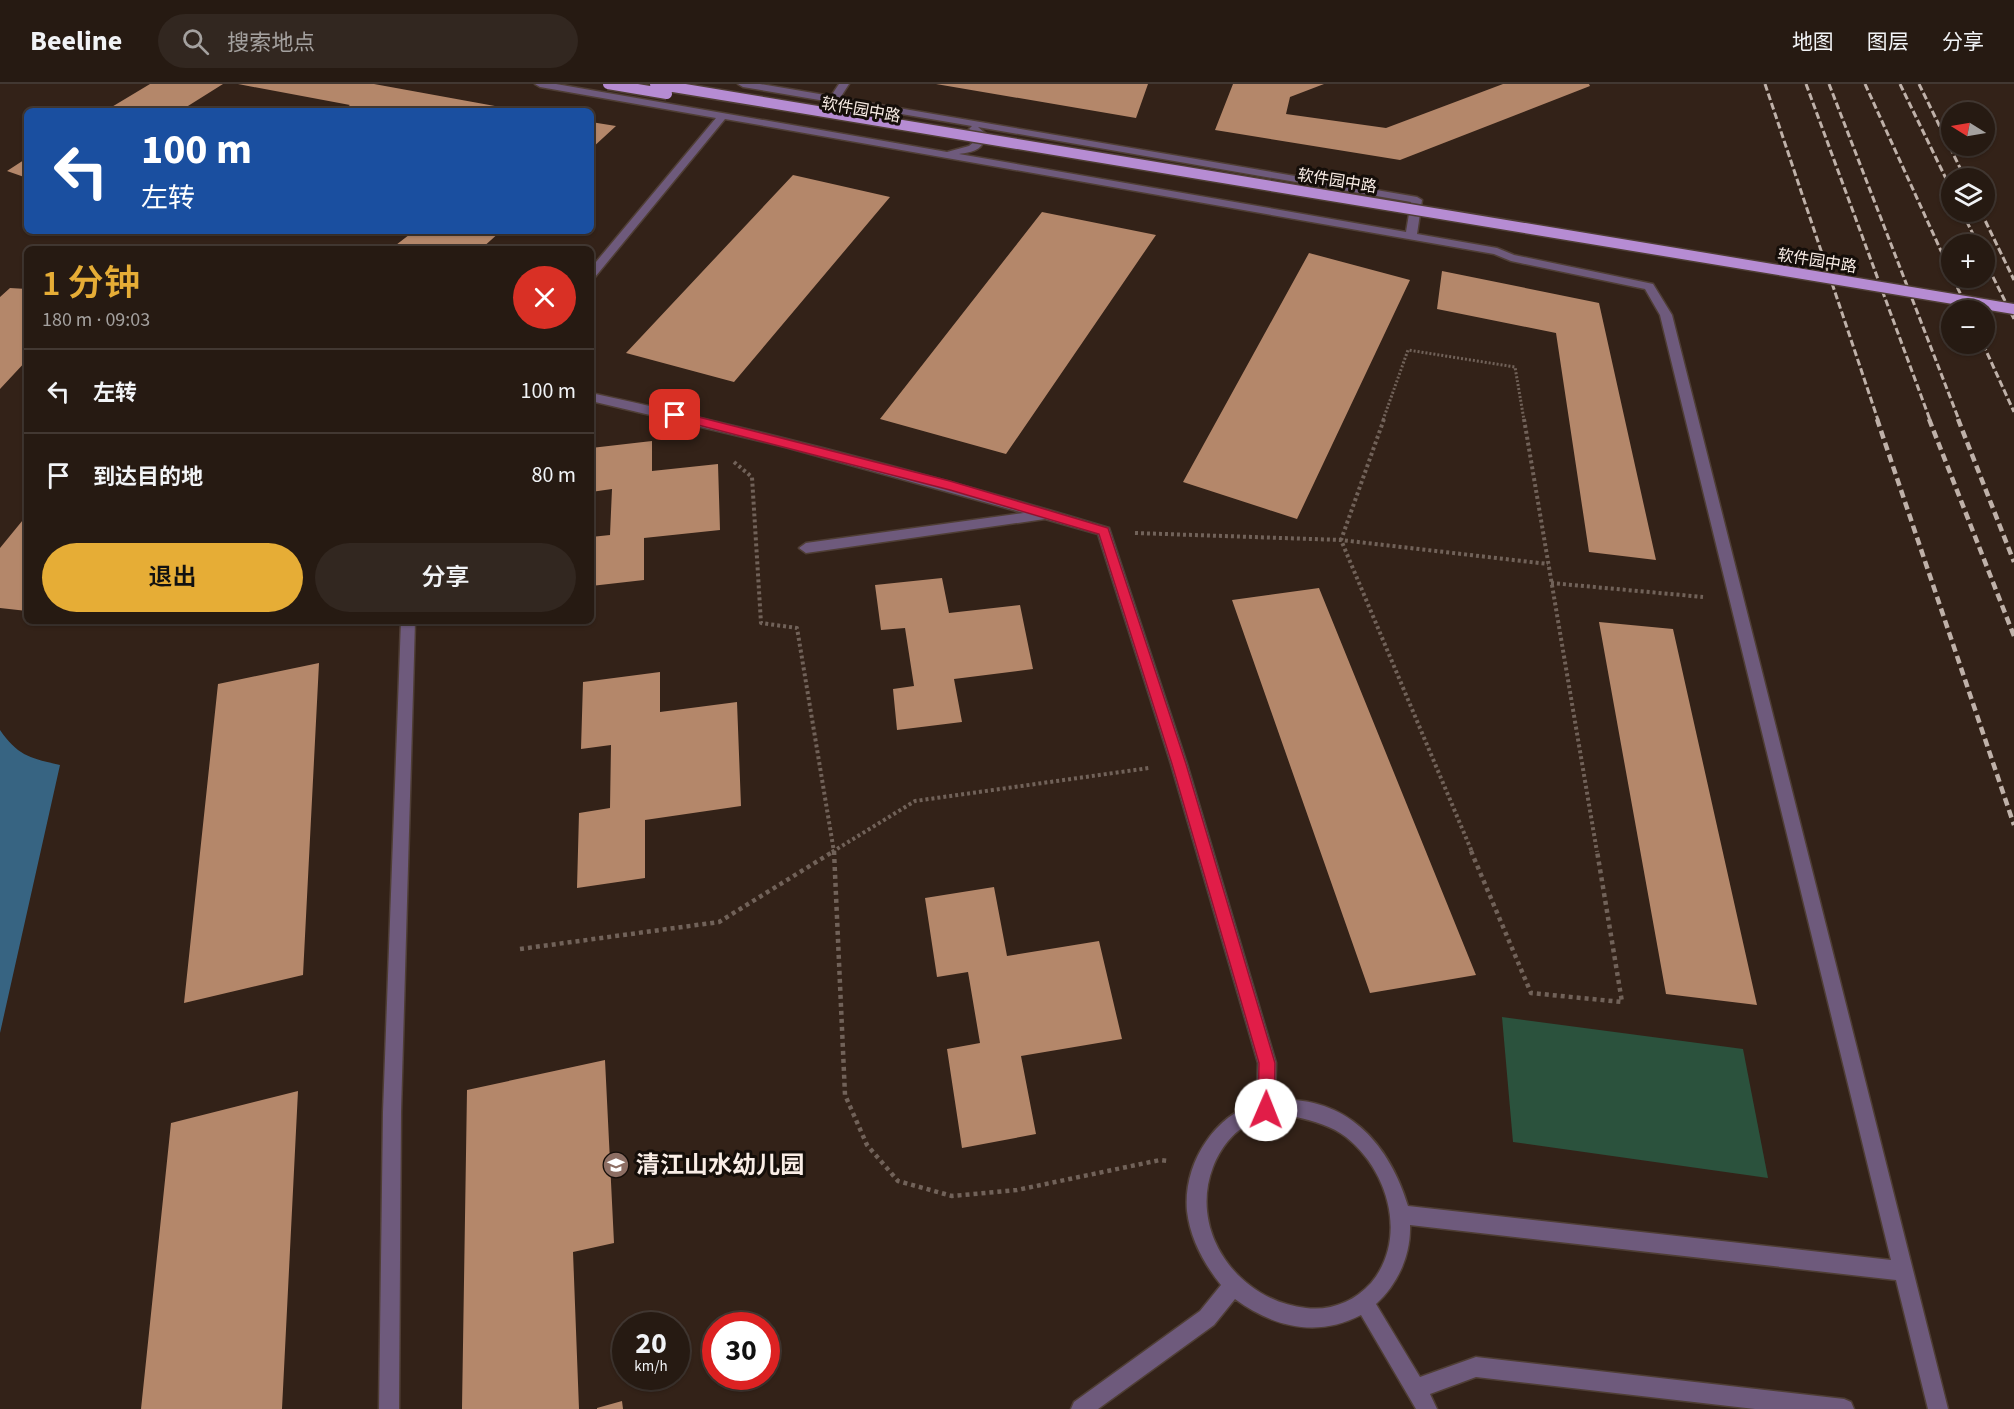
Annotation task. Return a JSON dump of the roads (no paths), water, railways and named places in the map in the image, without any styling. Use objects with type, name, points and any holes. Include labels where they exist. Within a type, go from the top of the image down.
[{"type":"main road","name":"软件园中路","points":[[608,84],[1941,307]]},
{"type":"main road","name":"软件园中路","points":[[656,84],[2014,309]]},
{"type":"main road","points":[[1995,316],[2014,319]]},
{"type":"street","points":[[540,84],[1497,251],[1511,258],[1649,286],[1666,315],[1938,1409]]},
{"type":"street","points":[[743,84],[1417,200],[1410,236]]},
{"type":"street","points":[[834,99],[844,84]]},
{"type":"street","points":[[594,271],[722,116]]},
{"type":"street","points":[[931,153],[972,149],[980,142],[981,134],[973,128],[952,120]]},
{"type":"street","points":[[594,398],[702,421],[950,486],[1104,531],[1179,764],[1267,1063],[1266,1110]]},
{"type":"street","points":[[806,548],[1045,514]]},
{"type":"street","points":[[389,1409],[392,1112],[408,624]]},
{"type":"street","points":[[1296,1108],[1325,1115],[1353,1132],[1376,1154],[1392,1183],[1401,1215],[1399,1250],[1387,1280],[1365,1304],[1334,1318],[1299,1320],[1264,1309],[1233,1286],[1212,1259],[1199,1226],[1197,1194],[1203,1164],[1218,1139],[1239,1120],[1266,1110],[1296,1108]]},
{"type":"street","points":[[1401,1215],[1904,1271]]},
{"type":"street","points":[[1081,1409],[1207,1318],[1233,1286]]},
{"type":"street","points":[[1365,1304],[1427,1409]]},
{"type":"street","points":[[1415,1389],[1476,1367],[1844,1409]]},
{"type":"water","points":[[0,730],[19,751],[60,765],[0,1033]]},
{"type":"railway","points":[[1765,84],[1878,420]]},
{"type":"railway","points":[[1806,84],[1930,420]]},
{"type":"railway","points":[[1829,84],[1959,420]]},
{"type":"railway","points":[[1865,84],[1941,251]]},
{"type":"railway","points":[[1900,84],[1941,168]]},
{"type":"railway","points":[[1919,84],[1960,168]]},
{"type":"railway","points":[[1967,222],[1973,234]]},
{"type":"railway","points":[[1986,222],[2014,280]]},
{"type":"railway","points":[[1995,281],[2014,319]]},
{"type":"railway","points":[[1958,288],[1963,300]]},
{"type":"railway","points":[[1988,354],[2014,412]]},
{"type":"railway","points":[[1877,419],[2014,825]]},
{"type":"railway","points":[[1929,419],[2014,636]]},
{"type":"railway","points":[[1958,419],[2014,562]]},
{"type":"place","name":"清江山水幼儿园","points":[[616,1165]]}]
